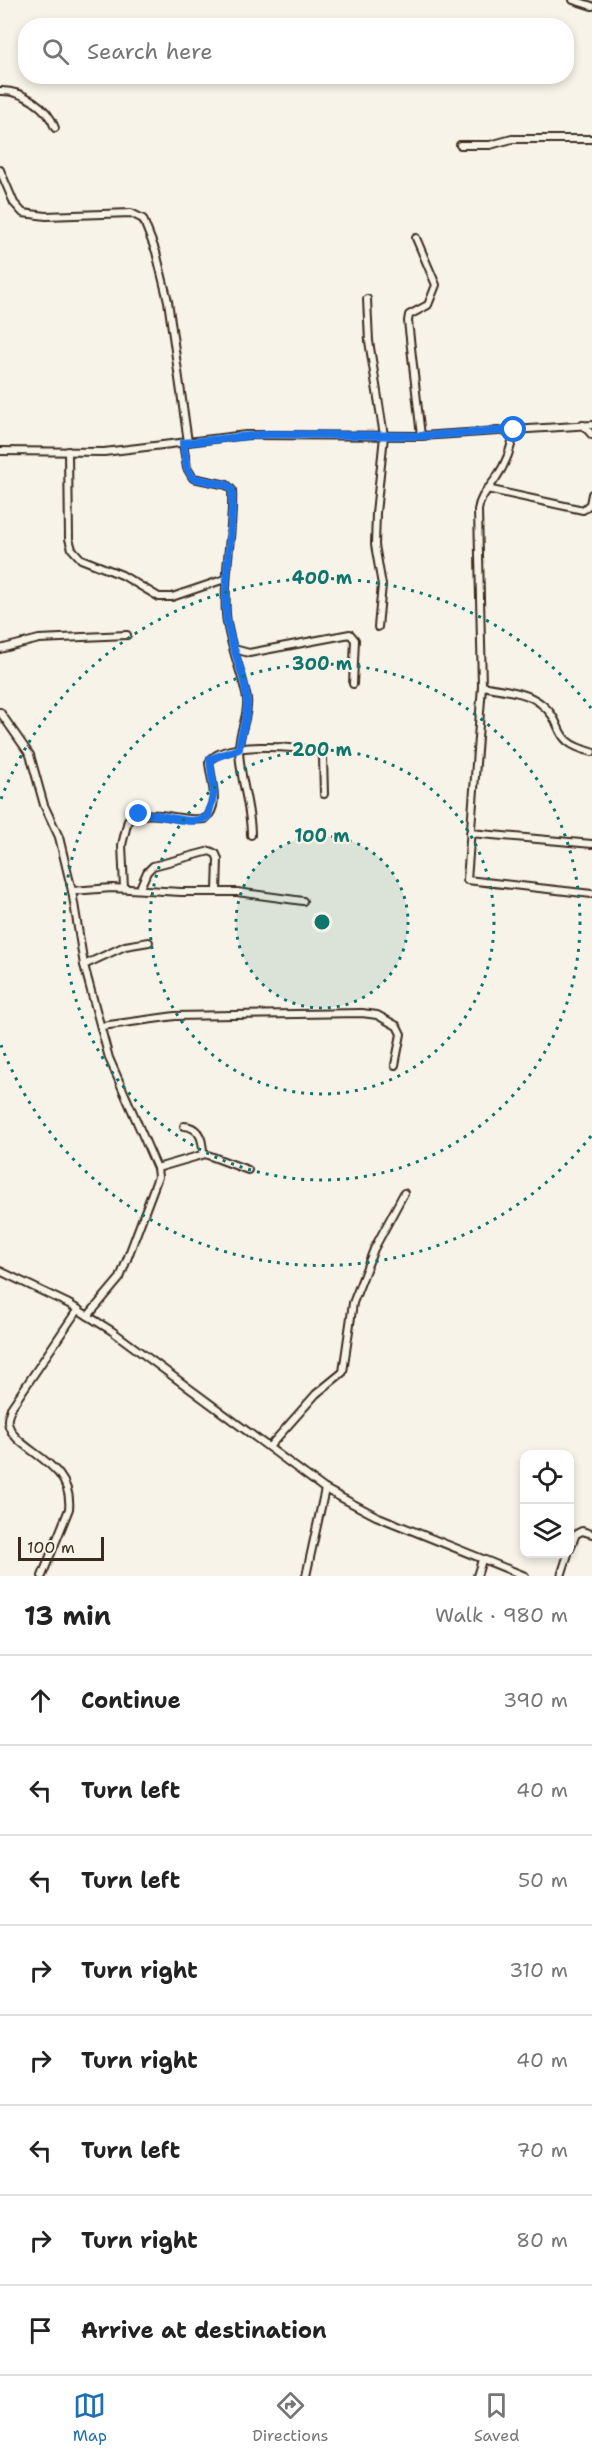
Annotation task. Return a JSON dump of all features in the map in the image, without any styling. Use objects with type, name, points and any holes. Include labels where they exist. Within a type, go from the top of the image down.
[{"type":"street","points":[[573,0],[592,6]]},
{"type":"street","points":[[0,91],[20,94],[46,113],[55,128]]},
{"type":"street","points":[[460,145],[490,146],[512,139],[592,139]]},
{"type":"street","points":[[0,170],[14,203],[23,213],[45,216],[128,213],[138,214],[143,219],[166,290],[187,468],[193,478],[227,485],[232,490],[225,579],[227,626],[247,705],[239,749],[251,818],[251,835]]},
{"type":"street","points":[[416,238],[436,285],[428,305],[409,315],[408,321],[421,436]]},
{"type":"street","points":[[367,299],[369,341],[384,436],[376,513],[375,545],[382,585],[378,627]]},
{"type":"street","points":[[0,451],[104,452],[291,433],[421,436],[592,424]]},
{"type":"street","points":[[583,425],[592,435]]},
{"type":"street","points":[[514,430],[513,445],[497,477],[479,502],[478,510],[483,686],[467,875],[470,882],[592,894]]},
{"type":"street","points":[[68,452],[69,539],[72,549],[81,559],[122,574],[154,594],[166,598],[225,579]]},
{"type":"street","points":[[487,489],[583,510],[591,504],[592,494]]},
{"type":"street","points":[[233,648],[249,652],[350,634],[355,640],[353,684]]},
{"type":"street","points":[[0,649],[39,639],[127,635]]},
{"type":"street","points":[[483,686],[521,694],[541,703],[568,744],[592,752]]},
{"type":"street","points":[[0,712],[30,755],[44,805],[59,837],[72,891],[84,965],[112,1069],[155,1158],[157,1168],[158,1177],[120,1278],[88,1316]]},
{"type":"street","points":[[124,888],[122,845],[128,820],[150,813],[175,819],[205,819],[210,813],[214,800],[210,759],[239,749],[274,746],[320,753],[323,757],[324,794]]},
{"type":"street","points":[[470,833],[592,844]]},
{"type":"street","points":[[140,888],[147,872],[153,866],[210,851],[216,854],[218,859],[218,891]]},
{"type":"street","points":[[72,891],[124,888],[181,892],[218,891],[303,901]]},
{"type":"street","points":[[84,965],[125,946],[149,942]]},
{"type":"street","points":[[102,1026],[175,1016],[362,1013],[377,1015],[398,1026],[401,1034],[395,1065]]},
{"type":"street","points":[[184,1126],[195,1129],[200,1135],[202,1154]]},
{"type":"street","points":[[157,1168],[202,1154],[248,1170]]},
{"type":"street","points":[[269,1447],[316,1394],[344,1372],[353,1304],[374,1249],[404,1193]]},
{"type":"street","points":[[0,1271],[88,1316],[325,1489],[376,1516],[525,1576]]},
{"type":"street","points":[[42,1576],[69,1509],[70,1499],[54,1466],[14,1435],[8,1422],[11,1408],[78,1310]]},
{"type":"street","points":[[306,1576],[325,1489]]},
{"type":"street","points":[[574,1539],[576,1534],[582,1531],[592,1534]]},
{"type":"street","points":[[561,1576],[567,1558]]},
{"type":"street","points":[[477,1576],[482,1560]]},
{"type":"route","points":[[139,814],[150,813],[175,819],[205,819],[212,808],[214,793],[210,759],[239,749],[240,733],[247,710],[242,678],[229,636],[226,612],[225,579],[232,490],[227,485],[193,478],[187,468],[183,443],[246,435],[291,433],[421,436],[514,430]]}]
